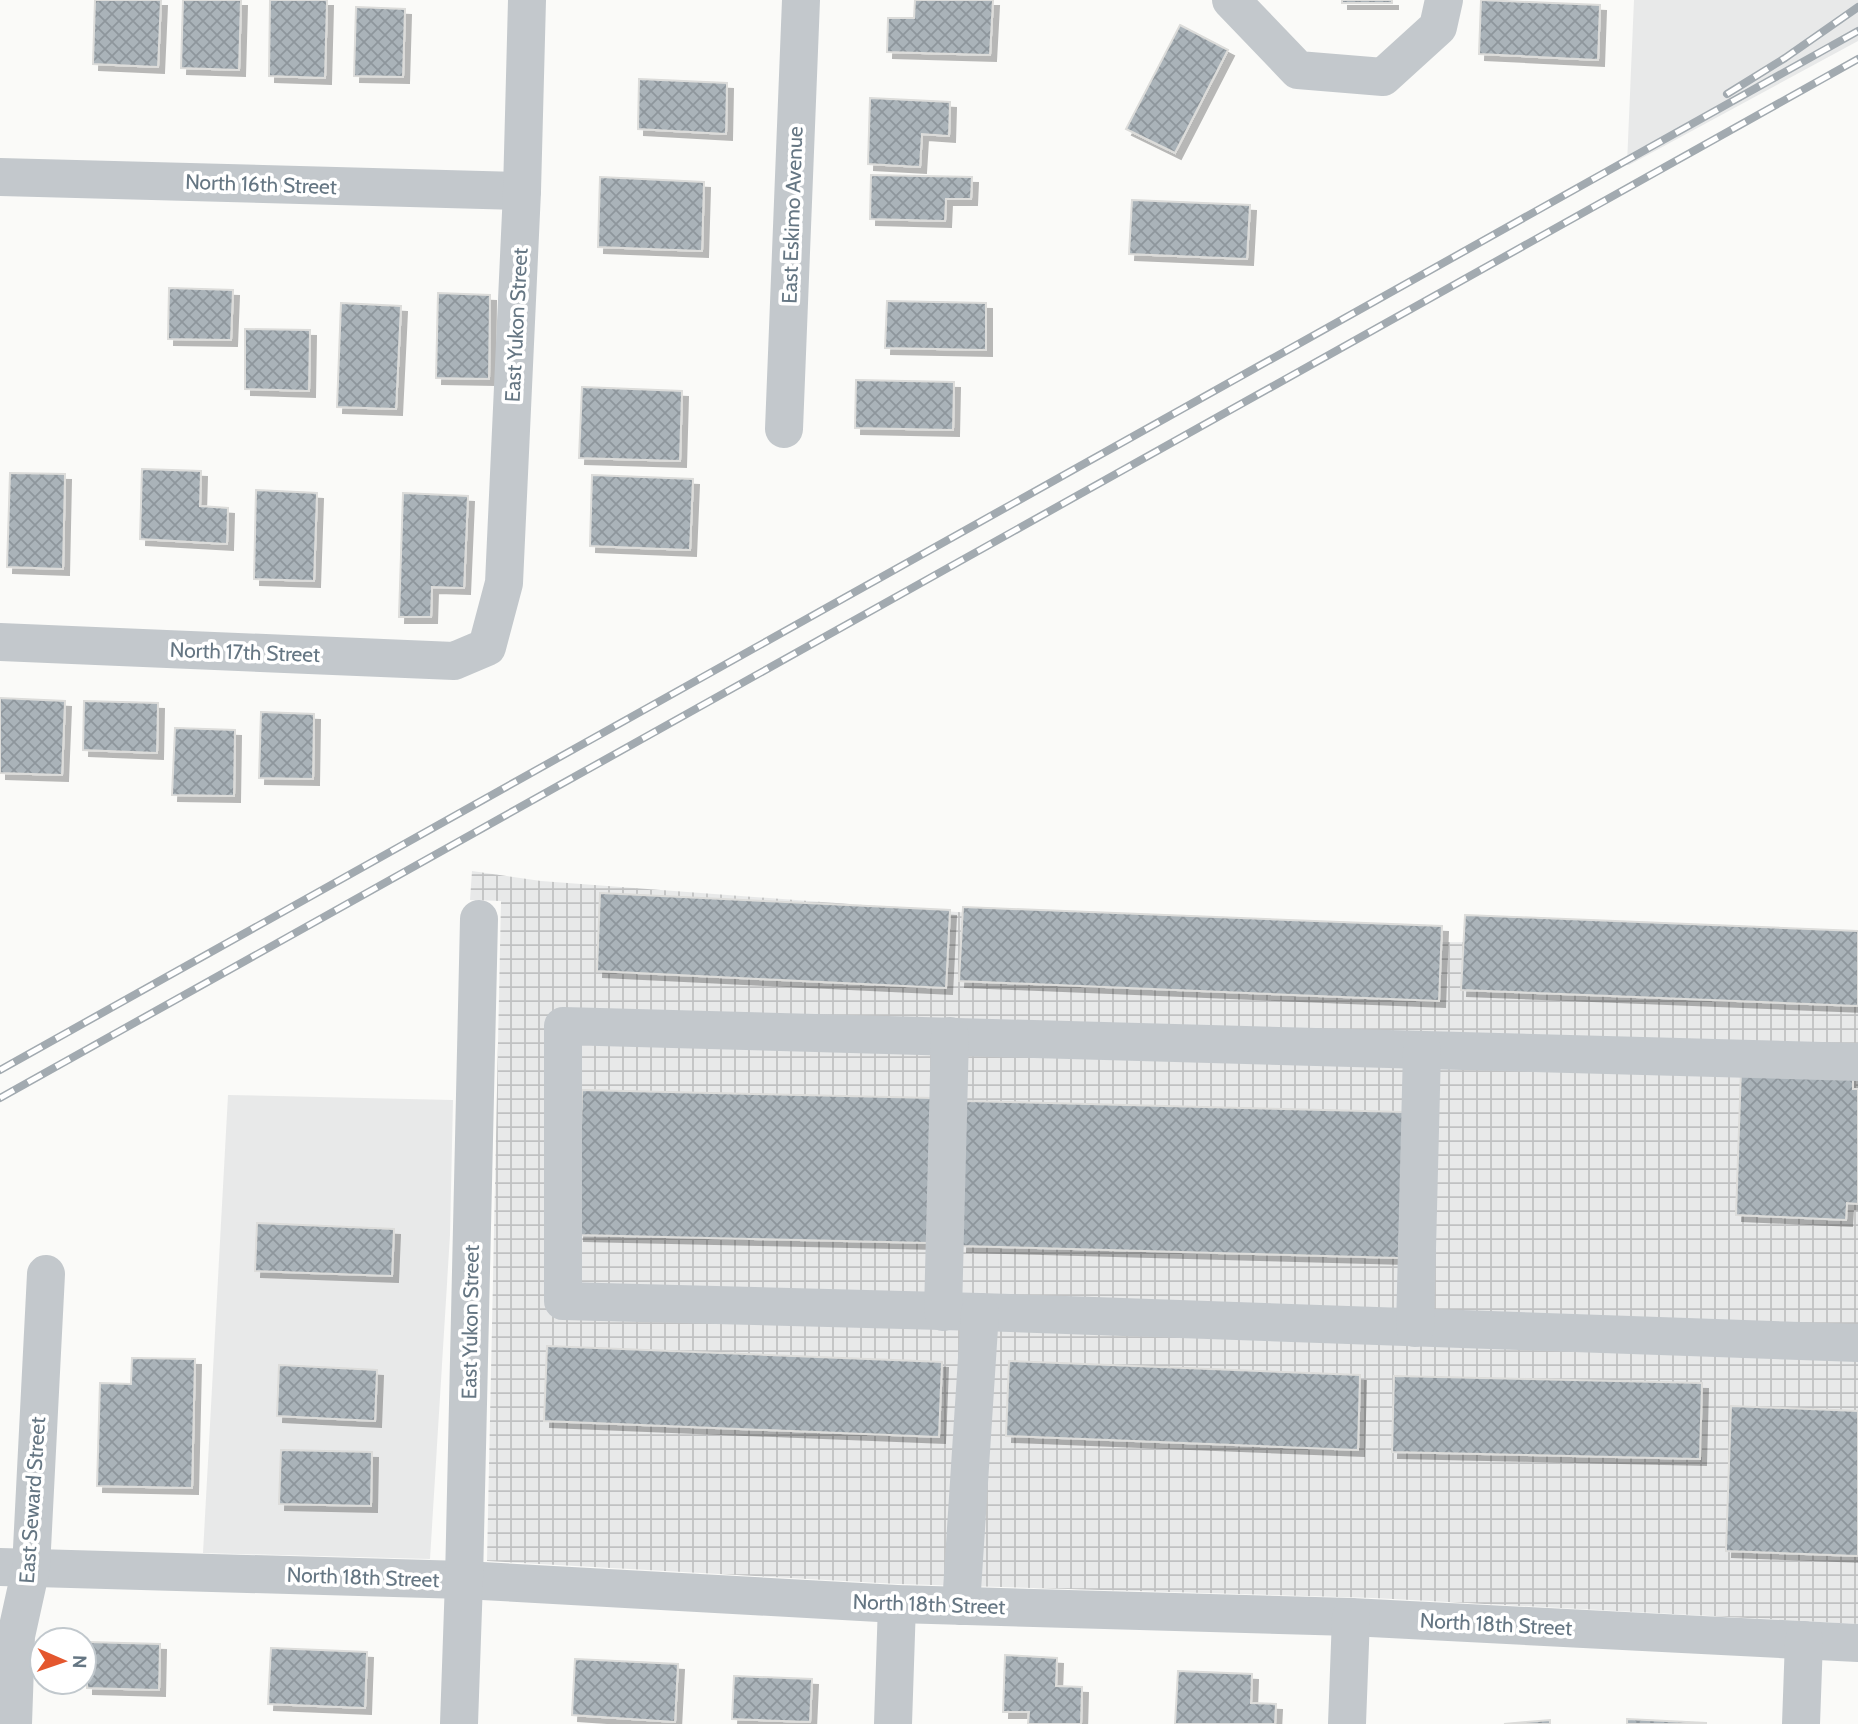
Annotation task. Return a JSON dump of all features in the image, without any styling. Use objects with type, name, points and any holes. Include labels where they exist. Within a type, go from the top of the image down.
[{"type":"street","name":"East Yukon Street","points":[[487,647],[504,583],[522,191],[527,0]]},
{"type":"street","name":"East Eskimo Avenue","points":[[784,429],[801,0]]},
{"type":"street","points":[[1231,0],[1298,70],[1383,77],[1438,27],[1444,0]]},
{"type":"street","name":"North 16th Street","points":[[0,177],[522,191]]},
{"type":"street","name":"North 17th Street","points":[[0,642],[454,661],[487,647]]},
{"type":"street","name":"East Yukon Street","points":[[459,1724],[478,919]]},
{"type":"street","points":[[1858,1062],[563,1026],[564,1301],[1858,1343]]},
{"type":"street","points":[[950,1037],[961,1312],[961,1606]]},
{"type":"street","points":[[1415,1328],[1422,1050]]},
{"type":"street","name":"East Seward Street","points":[[13,1724],[15,1568],[46,1274]]},
{"type":"street","name":"North 18th Street","points":[[15,1568],[464,1580],[897,1604],[1351,1617],[1858,1643]]},
{"type":"street","points":[[893,1724],[897,1604]]},
{"type":"street","points":[[1347,1724],[1351,1617]]},
{"type":"street","points":[[1801,1724],[1804,1640]]},
{"type":"shaded area","points":[[1634,0],[1858,0],[1858,41],[1625,165]]},
{"type":"shaded area","points":[[472,871],[541,881],[1412,946],[1417,942],[1858,944],[1858,1624],[1374,1598],[898,1584],[487,1561],[501,901],[470,900]]},
{"type":"shaded area","points":[[228,1095],[453,1100],[450,1235],[430,1559],[203,1553]]},
{"type":"building","points":[[95,0],[161,0],[158,67],[93,64]]},
{"type":"building","points":[[183,0],[241,0],[239,70],[181,68]]},
{"type":"building","points":[[270,0],[327,0],[325,78],[269,76]]},
{"type":"building","points":[[915,0],[993,0],[990,55],[887,52],[888,18],[914,18]]},
{"type":"building","points":[[1342,0],[1392,0],[1392,3],[1342,3]]},
{"type":"building","points":[[1481,0],[1600,5],[1598,60],[1479,54]]},
{"type":"building","points":[[356,7],[405,9],[403,77],[354,76]]},
{"type":"building","points":[[1180,25],[1228,50],[1175,153],[1126,129]]},
{"type":"building","points":[[639,79],[727,83],[726,134],[638,129]]},
{"type":"building","points":[[870,98],[950,102],[949,136],[922,134],[920,167],[868,164]]},
{"type":"building","points":[[871,175],[972,177],[971,199],[946,199],[945,221],[870,219]]},
{"type":"building","points":[[600,177],[704,182],[702,251],[598,247]]},
{"type":"building","points":[[1132,200],[1250,205],[1247,259],[1129,254]]},
{"type":"building","points":[[169,288],[233,290],[231,340],[168,339]]},
{"type":"building","points":[[438,293],[490,295],[489,379],[436,378]]},
{"type":"building","points":[[887,301],[986,303],[986,350],[885,348]]},
{"type":"building","points":[[341,303],[401,306],[396,409],[337,407]]},
{"type":"building","points":[[245,329],[310,330],[309,391],[245,389]]},
{"type":"building","points":[[856,380],[954,382],[953,430],[855,428]]},
{"type":"building","points":[[582,387],[682,391],[680,461],[579,458]]},
{"type":"building","points":[[142,469],[201,471],[200,506],[228,508],[227,544],[140,539]]},
{"type":"building","points":[[10,473],[65,474],[63,569],[7,567]]},
{"type":"building","points":[[592,475],[693,479],[690,550],[590,546]]},
{"type":"building","points":[[256,490],[317,493],[314,581],[254,579]]},
{"type":"building","points":[[403,493],[468,496],[464,588],[432,587],[431,617],[399,617]]},
{"type":"building","points":[[0,698],[65,701],[62,775],[0,773]]},
{"type":"building","points":[[84,701],[158,703],[157,753],[83,750]]},
{"type":"building","points":[[261,712],[314,714],[313,779],[259,778]]},
{"type":"building","points":[[175,728],[235,730],[234,796],[172,795]]},
{"type":"building","points":[[600,893],[950,910],[946,988],[597,971]]},
{"type":"building","points":[[963,907],[1442,926],[1439,1001],[959,981]]},
{"type":"building","points":[[1465,915],[1858,931],[1858,1006],[1461,990]]},
{"type":"building","points":[[1741,1070],[1853,1075],[1853,1089],[1858,1089],[1858,1204],[1847,1203],[1846,1220],[1736,1215]]},
{"type":"building","points":[[582,1090],[933,1098],[930,1243],[578,1235]]},
{"type":"building","points":[[965,1101],[1404,1112],[1399,1258],[961,1246]]},
{"type":"building","points":[[257,1223],[394,1229],[392,1276],[255,1271]]},
{"type":"building","points":[[547,1346],[942,1362],[939,1437],[544,1421]]},
{"type":"building","points":[[132,1358],[195,1359],[192,1488],[97,1486],[100,1383],[131,1384]]},
{"type":"building","points":[[1009,1361],[1360,1375],[1358,1450],[1006,1436]]},
{"type":"building","points":[[279,1365],[377,1370],[375,1421],[277,1416]]},
{"type":"building","points":[[1394,1376],[1702,1383],[1700,1459],[1392,1452]]},
{"type":"building","points":[[1731,1406],[1858,1411],[1858,1556],[1726,1551]]},
{"type":"building","points":[[281,1450],[372,1452],[371,1506],[279,1504]]},
{"type":"building","points":[[98,1642],[160,1644],[159,1690],[98,1688]]},
{"type":"building","points":[[271,1648],[367,1652],[365,1708],[268,1704]]},
{"type":"building","points":[[1005,1655],[1057,1658],[1056,1686],[1082,1687],[1081,1724],[1028,1724],[1029,1712],[1003,1712]]},
{"type":"building","points":[[575,1659],[678,1664],[675,1722],[572,1715]]},
{"type":"building","points":[[1178,1671],[1252,1674],[1251,1703],[1276,1704],[1275,1724],[1175,1724]]},
{"type":"building","points":[[734,1676],[812,1679],[810,1722],[732,1719]]},
{"type":"building","points":[[1627,1719],[1706,1723],[1706,1724],[1627,1724]]},
{"type":"building","points":[[1550,1720],[1550,1724],[1504,1724]]},
{"type":"railway","points":[[1727,94],[1858,7]]},
{"type":"railway","points":[[0,1070],[1858,31]]},
{"type":"railway","points":[[0,1098],[1858,59]]}]
